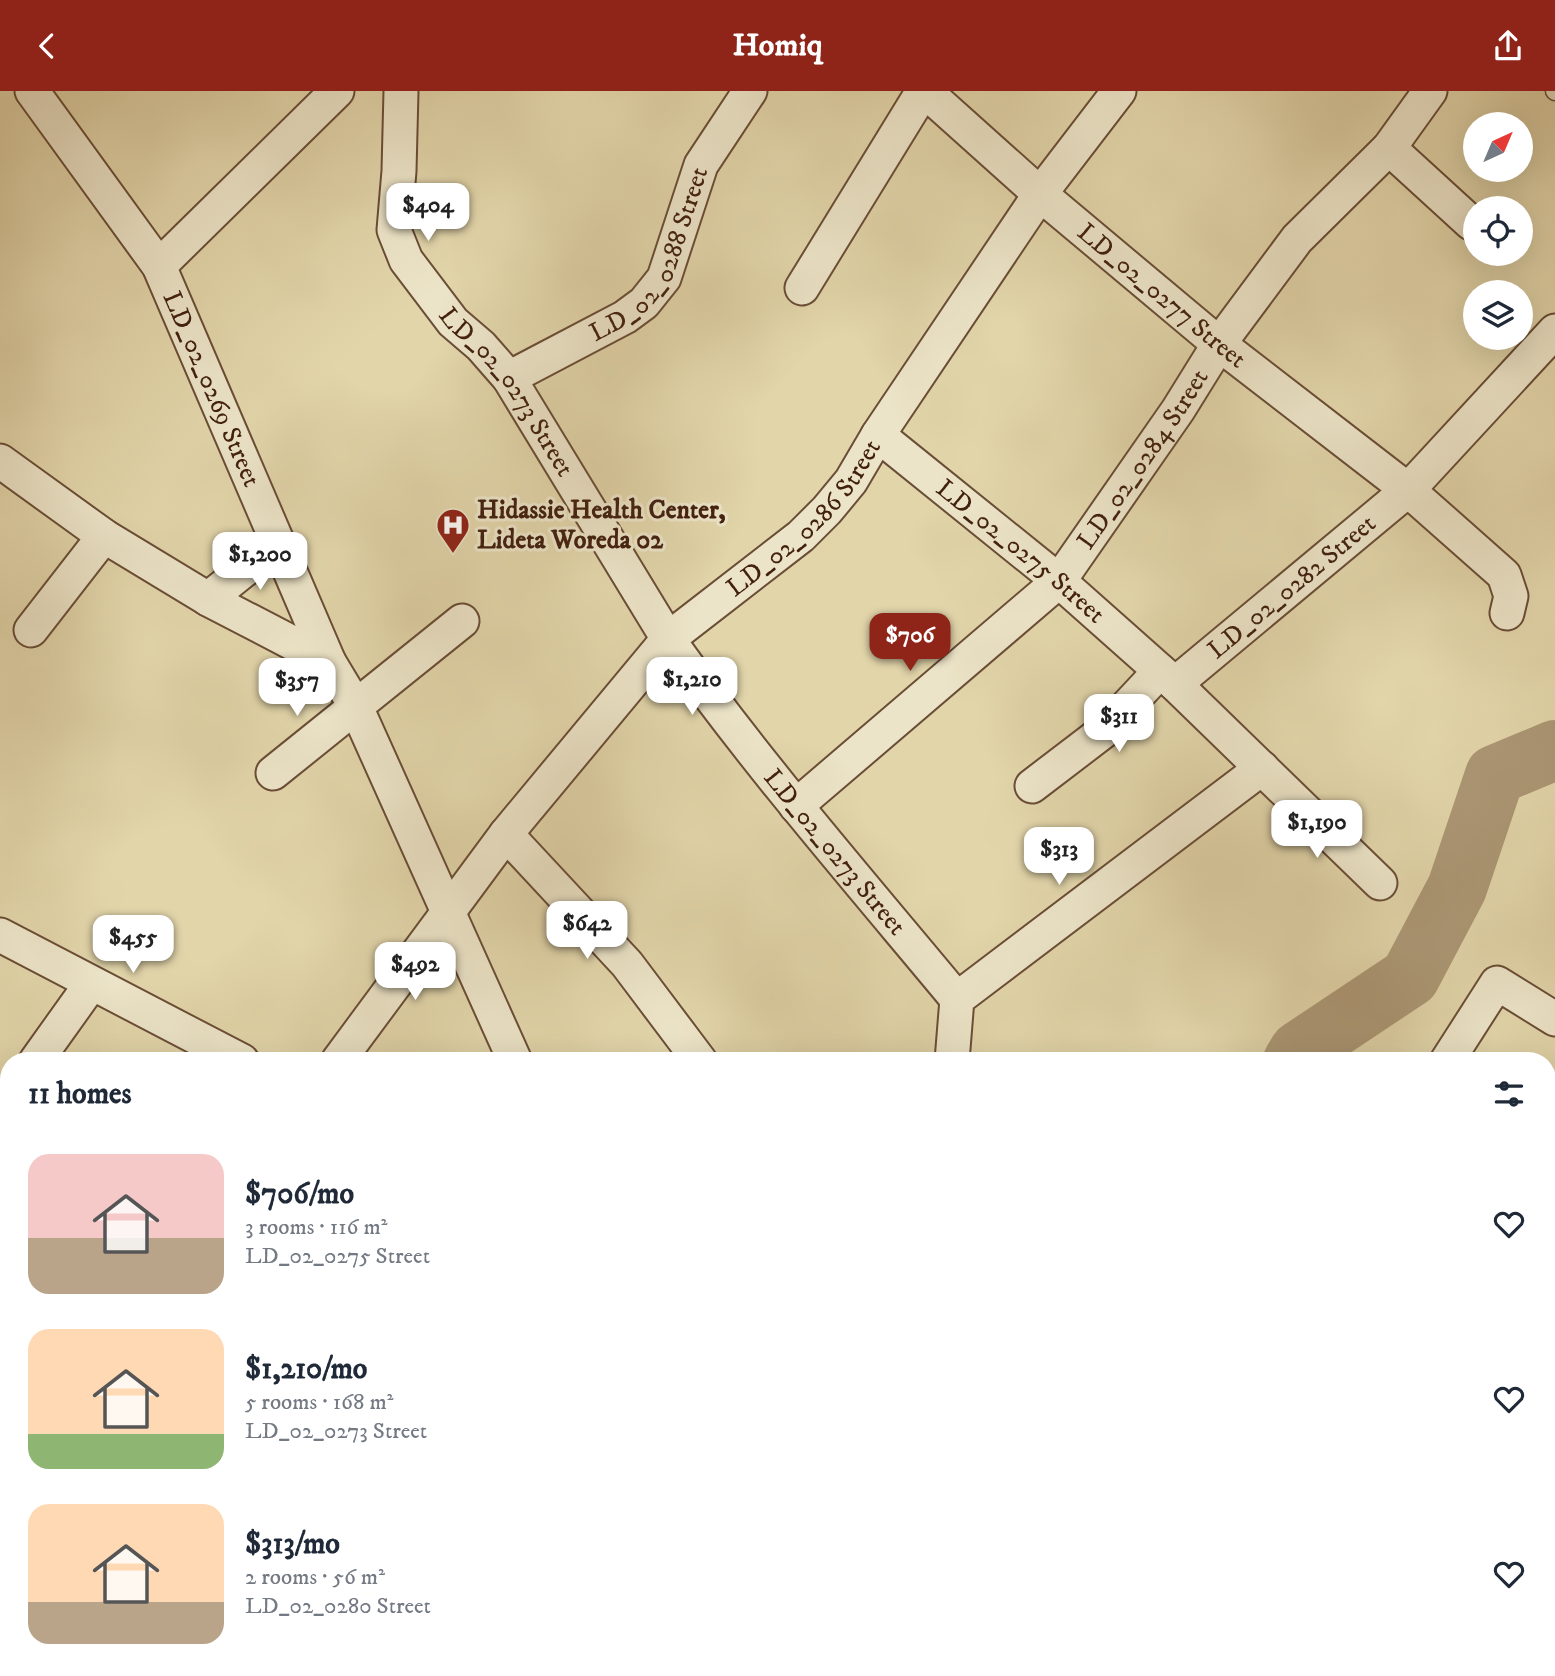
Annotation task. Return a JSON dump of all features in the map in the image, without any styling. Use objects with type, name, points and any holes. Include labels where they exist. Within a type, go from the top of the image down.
[{"type":"street","name":"LD_02_0269 Street","points":[[32,91],[159,266],[329,662],[356,707],[511,1052]]},
{"type":"street","points":[[159,266],[337,91]]},
{"type":"street","name":"LD_02_0273 Street","points":[[401,91],[400,158],[394,230],[406,260],[453,322],[481,346],[509,377],[668,639],[796,806],[957,999]]},
{"type":"street","name":"LD_02_0288 Street","points":[[509,377],[625,317],[644,303],[664,278],[701,165],[750,91]]},
{"type":"street","name":"LD_02_0277 Street","points":[[802,288],[924,91],[1219,344],[1408,490]]},
{"type":"street","name":"LD_02_0286 Street","points":[[345,1052],[506,834],[668,639],[801,536],[851,481],[878,435],[1041,194],[1119,91]]},
{"type":"street","name":"LD_02_0284 Street","points":[[796,806],[1059,582],[1178,410],[1219,344],[1297,239],[1389,148],[1430,91]]},
{"type":"street","points":[[1389,148],[1463,216]]},
{"type":"street","name":"LD_02_0282 Street","points":[[1167,677],[1408,490],[1555,331]]},
{"type":"street","name":"LD_02_0275 Street","points":[[878,435],[1059,582],[1167,677],[1380,883]]},
{"type":"street","points":[[0,461],[104,536],[208,599],[329,662]]},
{"type":"street","points":[[1408,490],[1504,575],[1511,596],[1507,613]]},
{"type":"street","points":[[32,629],[104,536]]},
{"type":"street","points":[[208,599],[278,543]]},
{"type":"street","points":[[273,772],[462,621]]},
{"type":"street","points":[[1032,786],[1104,731],[1167,677]]},
{"type":"street","points":[[953,1052],[957,999],[1262,768]]},
{"type":"street","points":[[506,834],[627,964],[693,1052]]},
{"type":"street","points":[[0,935],[224,1052]]},
{"type":"street","points":[[1453,1052],[1497,983],[1555,1019]]},
{"type":"street","points":[[42,1052],[91,984]]},
{"type":"waterway","points":[[1298,1052],[1410,977],[1457,888],[1495,775],[1555,750]]},
{"type":"place","name":"Hidassie Health Center, Lideta Woreda 02","points":[[453,555]]}]
